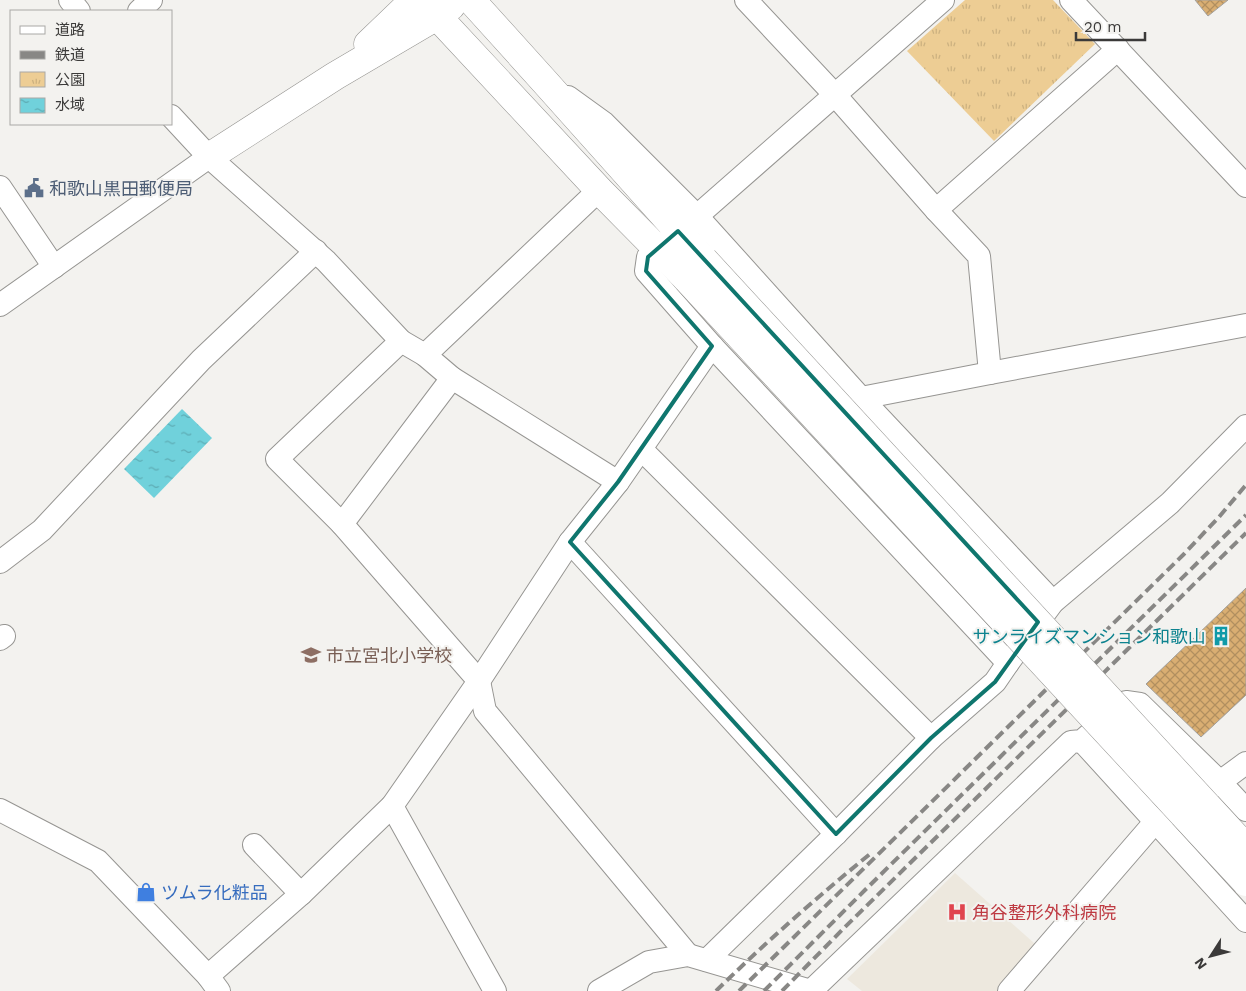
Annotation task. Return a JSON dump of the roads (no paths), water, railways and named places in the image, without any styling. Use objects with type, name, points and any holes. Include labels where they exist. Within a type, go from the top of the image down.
[{"type":"street","points":[[70,0],[78,10]]},
{"type":"street","points":[[140,10],[151,0]]},
{"type":"street","points":[[335,76],[414,0]]},
{"type":"street","points":[[0,305],[208,157],[335,76],[431,8],[459,0]]},
{"type":"street","points":[[471,0],[545,82],[861,398],[1053,602]]},
{"type":"street","points":[[746,0],[835,95],[979,256],[990,373]]},
{"type":"street","points":[[943,0],[648,257],[646,271],[712,346],[1008,662]]},
{"type":"street","points":[[1071,0],[1246,186]]},
{"type":"street","points":[[431,8],[599,190],[657,249],[696,269],[1246,848]]},
{"type":"street","points":[[936,210],[1118,48]]},
{"type":"street","points":[[172,117],[208,157],[316,251],[401,341],[425,355],[452,378],[618,482]]},
{"type":"street","points":[[0,187],[54,267]]},
{"type":"street","points":[[425,355],[599,190]]},
{"type":"street","points":[[688,224],[696,269],[1246,882]]},
{"type":"street","points":[[0,562],[42,530],[201,360],[316,251]]},
{"type":"street","points":[[861,398],[1246,325]]},
{"type":"street","points":[[401,341],[277,459],[342,524],[479,681],[485,711],[698,958]]},
{"type":"street","points":[[0,810],[98,861],[214,984],[301,894],[392,806],[479,681],[570,542],[618,482],[712,346]]},
{"type":"street","points":[[342,524],[452,378]]},
{"type":"street","points":[[698,958],[836,834],[931,738],[995,682],[1053,602],[1170,503],[1246,426]]},
{"type":"street","points":[[641,449],[931,738]]},
{"type":"street","points":[[570,542],[836,834]]},
{"type":"street","points":[[599,991],[649,962],[698,958],[811,991],[1071,742],[1082,741],[1126,702],[1140,704],[1246,810]]},
{"type":"street","points":[[1082,741],[1246,921]]},
{"type":"street","points":[[1009,991],[1155,822],[1220,782],[1246,763]]},
{"type":"street","points":[[392,806],[495,991]]},
{"type":"street","points":[[254,845],[301,894]]},
{"type":"water","points":[[182,409],[212,438],[154,498],[124,469]]},
{"type":"railway","points":[[739,991],[1183,555],[1246,485]]},
{"type":"railway","points":[[764,991],[1246,515]]},
{"type":"railway","points":[[782,991],[1246,533]]},
{"type":"railway","points":[[716,991],[753,955],[870,854]]},
{"type":"place","name":"和歌山黒田郵便局","points":[[34,188]]},
{"type":"place","name":"サンライズマンション和歌山","points":[[1221,636]]},
{"type":"place","name":"市立宮北小学校","points":[[311,655]]},
{"type":"place","name":"ツムラ化粧品","points":[[146,892]]},
{"type":"place","name":"角谷整形外科病院","points":[[957,912]]}]
